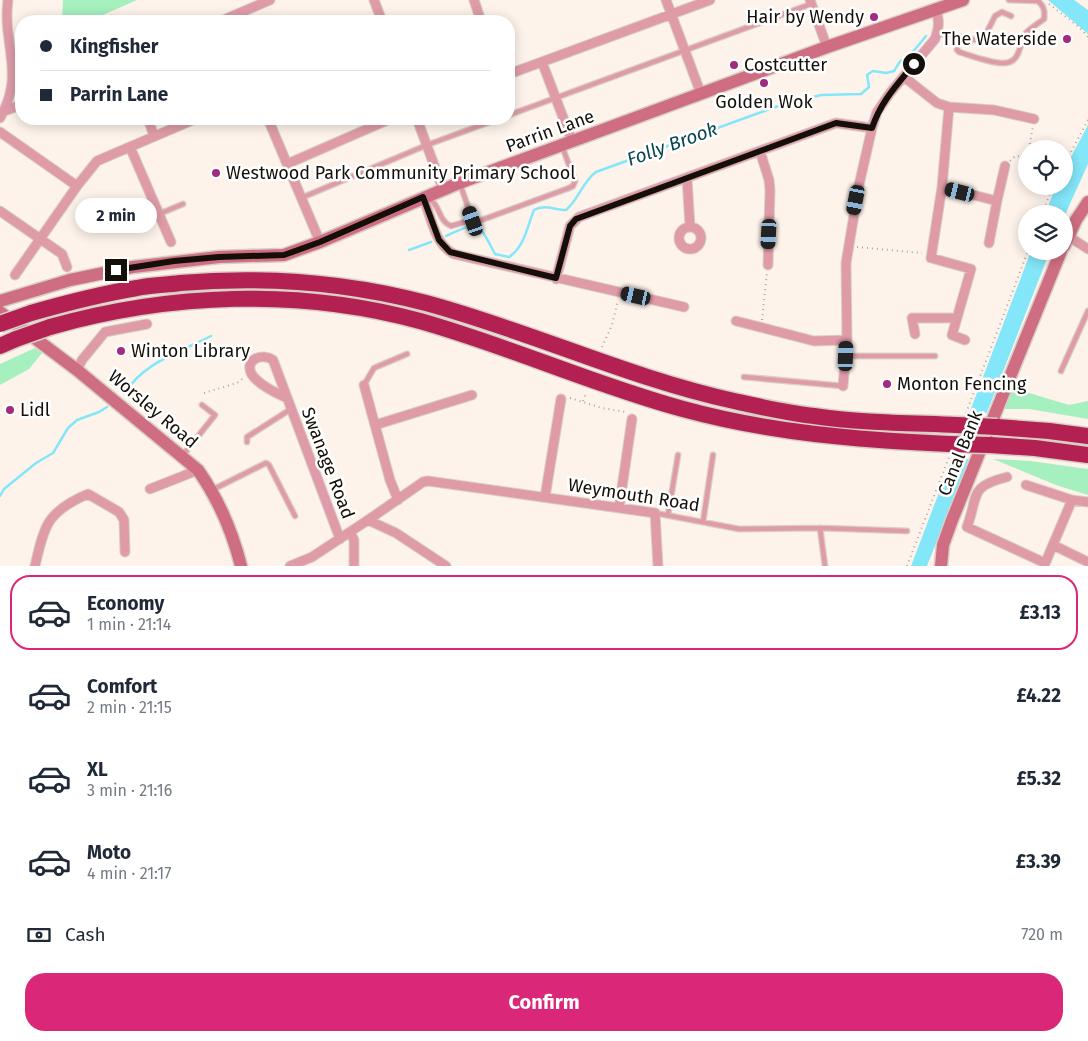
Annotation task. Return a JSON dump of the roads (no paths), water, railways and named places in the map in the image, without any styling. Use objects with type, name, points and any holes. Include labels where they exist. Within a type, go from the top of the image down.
[{"type":"highway","points":[[0,324],[70,302],[140,287],[214,280],[286,282],[354,288],[425,303],[529,335],[654,379],[733,401],[814,416],[884,422],[961,419],[997,427],[1088,436]]},
{"type":"highway","points":[[0,346],[50,327],[110,312],[177,303],[247,299],[316,302],[385,313],[419,321],[488,342],[646,398],[725,419],[785,431],[950,447],[990,445],[1088,455]]},
{"type":"main road","name":"Parrin Lane","points":[[0,301],[70,280],[116,270],[192,260],[284,255],[320,242],[443,189],[827,46],[963,0]]},
{"type":"main road","points":[[1073,229],[1088,202]]},
{"type":"main road","name":"Canal Bank","points":[[941,563],[945,539],[970,472],[1057,260]]},
{"type":"main road","name":"Worsley Road","points":[[0,312],[77,370],[198,470],[222,509],[241,566]]},
{"type":"street","points":[[2,115],[10,96],[13,78],[8,0]]},
{"type":"street","points":[[238,15],[270,0]]},
{"type":"street","points":[[374,0],[377,15]]},
{"type":"street","points":[[474,0],[479,15]]},
{"type":"street","points":[[666,0],[701,94]]},
{"type":"street","points":[[515,72],[710,0]]},
{"type":"street","points":[[810,2],[827,46]]},
{"type":"street","points":[[843,386],[847,340],[846,263],[872,128],[890,93],[935,39],[939,28],[939,16],[936,8]]},
{"type":"street","points":[[542,62],[556,98],[567,143]]},
{"type":"street","points":[[904,77],[937,103],[949,107],[994,110],[1034,119]]},
{"type":"street","points":[[949,107],[942,187],[931,258],[971,269],[952,335],[965,340]]},
{"type":"street","points":[[2,115],[15,108]]},
{"type":"street","points":[[556,278],[570,226],[576,219],[836,123],[872,128]]},
{"type":"street","points":[[150,125],[154,136]]},
{"type":"street","points":[[15,275],[77,186],[97,161],[181,125]]},
{"type":"street","points":[[271,125],[320,242]]},
{"type":"street","points":[[287,164],[376,125]]},
{"type":"street","points":[[419,125],[443,189]]},
{"type":"street","points":[[0,132],[77,186]]},
{"type":"street","points":[[130,147],[171,242]]},
{"type":"street","points":[[760,151],[770,180],[768,265]]},
{"type":"street","points":[[989,243],[1005,166]]},
{"type":"street","points":[[687,178],[690,228]]},
{"type":"street","points":[[942,187],[997,201]]},
{"type":"street","points":[[423,197],[439,240],[450,252],[684,307]]},
{"type":"street","points":[[0,211],[62,254],[67,267]]},
{"type":"street","points":[[1073,244],[1088,249]]},
{"type":"street","points":[[914,334],[912,318],[957,318]]},
{"type":"street","points":[[736,321],[814,341],[847,340]]},
{"type":"street","points":[[77,370],[82,360],[105,332],[147,324]]},
{"type":"street","name":"Swanage Road","points":[[287,398],[258,381],[251,373],[250,366],[254,359],[260,356],[268,356],[273,360],[340,539]]},
{"type":"street","points":[[364,385],[390,480],[398,500]]},
{"type":"street","points":[[375,425],[472,395]]},
{"type":"street","points":[[545,497],[561,399]]},
{"type":"street","points":[[619,508],[632,419]]},
{"type":"street","points":[[150,489],[198,470]]},
{"type":"street","points":[[1007,477],[986,483],[975,493],[972,513],[967,527],[1044,564],[1072,500]]},
{"type":"street","name":"Weymouth Road","points":[[290,566],[312,557],[428,481],[655,513]]},
{"type":"street","points":[[1026,485],[1072,500],[1088,502]]},
{"type":"street","points":[[35,566],[39,547],[51,518],[75,500],[88,494],[119,512],[124,520],[125,552]]},
{"type":"street","points":[[655,513],[658,566]]},
{"type":"street","points":[[368,520],[396,533],[446,566]]},
{"type":"street","points":[[350,532],[354,540],[354,566]]},
{"type":"street","points":[[1053,545],[1088,562]]},
{"type":"lane","points":[[960,37],[957,50],[959,52],[1005,64],[1011,62],[1017,57],[1026,33],[1044,19],[1045,14],[1043,5],[1038,1],[1009,0]]},
{"type":"lane","points":[[515,113],[810,2]]},
{"type":"lane","points":[[937,33],[981,40],[984,38],[995,16],[1002,12],[1011,16]]},
{"type":"lane","points":[[301,198],[427,145],[482,125]]},
{"type":"lane","points":[[423,197],[434,202],[442,220],[448,226],[454,226],[479,221],[573,186],[575,181],[567,143]]},
{"type":"lane","points":[[459,183],[473,221]]},
{"type":"lane","points":[[159,214],[183,204]]},
{"type":"lane","points":[[1061,371],[1088,311]]},
{"type":"lane","points":[[364,385],[374,368],[406,354]]},
{"type":"lane","points":[[846,356],[935,356]]},
{"type":"lane","points":[[744,377],[843,386]]},
{"type":"lane","points":[[182,455],[216,414],[202,405]]},
{"type":"lane","points":[[247,442],[247,437],[291,409]]},
{"type":"lane","points":[[668,515],[678,455]]},
{"type":"lane","points":[[703,522],[713,455]]},
{"type":"lane","points":[[212,490],[266,463],[269,465],[295,516]]},
{"type":"lane","name":"Weymouth Road","points":[[655,513],[739,529],[820,528],[907,531]]},
{"type":"lane","points":[[820,528],[825,566]]},
{"type":"water","points":[[1048,0],[1074,0],[1088,10],[1088,34]]},
{"type":"water","points":[[1088,125],[1088,164],[1069,205],[1049,205],[1052,195],[1073,195],[1073,153]]},
{"type":"water","points":[[1028,260],[1046,260],[927,566],[911,566]]},
{"type":"waterway","name":"Folly Brook","points":[[446,236],[472,226],[477,227],[485,235],[495,254],[509,257],[522,242],[534,210],[546,207],[566,210],[596,172],[781,105],[821,95],[861,94],[869,87],[867,75],[873,71],[886,73],[894,71],[900,61],[907,59],[926,36]]},
{"type":"waterway","name":"Folly Brook","points":[[409,250],[431,242]]},
{"type":"waterway","name":"Folly Brook","points":[[125,394],[141,374],[151,366],[211,336]]},
{"type":"waterway","name":"Folly Brook","points":[[0,496],[4,489],[36,463],[53,453],[68,428],[77,420],[107,407]]},
{"type":"place","name":"Hair by Wendy","points":[[874,17]]},
{"type":"place","name":"The Waterside","points":[[1067,39]]},
{"type":"place","name":"Costcutter","points":[[734,65]]},
{"type":"place","name":"Golden Wok","points":[[764,83]]},
{"type":"place","name":"Westwood Park Community Primary School","points":[[216,173]]},
{"type":"place","name":"Winton Library","points":[[121,351]]},
{"type":"place","name":"Monton Fencing","points":[[887,384]]},
{"type":"place","name":"Lidl","points":[[10,410]]}]
